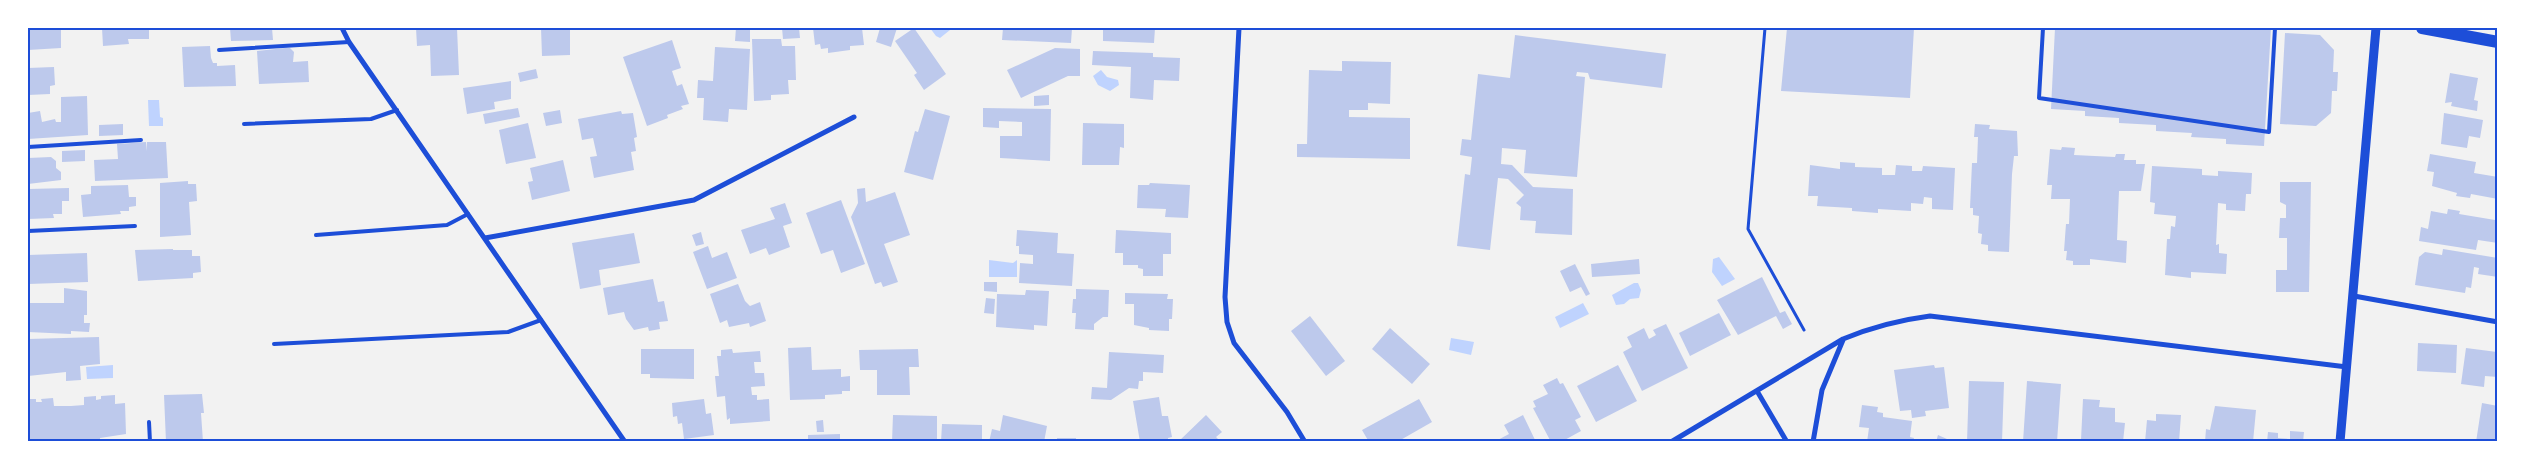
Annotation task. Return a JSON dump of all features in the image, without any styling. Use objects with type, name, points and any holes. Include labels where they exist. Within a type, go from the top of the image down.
[{"type":"main road","points":[[2422,28],[2498,42]]},
{"type":"street","points":[[342,28],[349,42],[625,442]]},
{"type":"street","points":[[1238,28],[1225,297],[1227,322],[1234,343],[1287,412],[1305,442]]},
{"type":"street","points":[[2340,442],[2376,28]]},
{"type":"street","points":[[485,238],[694,200],[854,117]]},
{"type":"street","points":[[2354,296],[2498,322]]},
{"type":"street","points":[[1671,442],[1843,340],[1870,328],[1892,322],[1930,316],[2230,351],[2347,367]]},
{"type":"street","points":[[1813,442],[1816,410],[1822,390],[1843,340]]},
{"type":"street","points":[[1757,391],[1787,442]]},
{"type":"lane","points":[[2043,28],[2039,98],[2269,132],[2274,28]]},
{"type":"lane","points":[[219,50],[349,42]]},
{"type":"lane","points":[[244,124],[371,119],[397,110]]},
{"type":"lane","points":[[28,147],[141,140]]},
{"type":"lane","points":[[316,235],[447,225],[468,214]]},
{"type":"lane","points":[[28,230],[135,226]]},
{"type":"lane","points":[[274,344],[508,332],[541,320]]},
{"type":"lane","points":[[149,422],[150,442]]},
{"type":"path","points":[[1765,28],[1748,229],[1804,330]]},
{"type":"water","points":[[930,28],[948,28],[950,30],[940,38]]},
{"type":"water","points":[[1101,70],[1107,77],[1118,80],[1119,85],[1110,91],[1098,85],[1093,76]]},
{"type":"water","points":[[148,100],[159,100],[160,117],[163,118],[163,126],[149,126]]},
{"type":"water","points":[[1719,257],[1735,279],[1722,286],[1712,272],[1713,259]]},
{"type":"water","points":[[989,260],[1013,263],[1017,260],[1017,277],[989,277]]},
{"type":"water","points":[[1634,283],[1638,283],[1641,290],[1639,298],[1630,299],[1624,304],[1616,305],[1612,295]]},
{"type":"water","points":[[1583,303],[1589,314],[1560,328],[1555,317]]},
{"type":"water","points":[[1451,338],[1474,342],[1471,355],[1449,350]]},
{"type":"water","points":[[113,365],[113,378],[87,379],[86,367]]},
{"type":"building","points":[[28,28],[61,28],[61,48],[28,50]]},
{"type":"building","points":[[102,28],[149,28],[149,39],[128,39],[129,44],[103,46]]},
{"type":"building","points":[[230,28],[272,28],[273,40],[231,41]]},
{"type":"building","points":[[416,28],[457,28],[459,75],[431,76],[430,45],[417,46]]},
{"type":"building","points":[[541,28],[570,28],[570,55],[542,56]]},
{"type":"building","points":[[736,28],[750,28],[750,42],[735,41]]},
{"type":"building","points":[[782,28],[799,28],[800,38],[783,39]]},
{"type":"building","points":[[813,28],[862,28],[864,45],[850,46],[850,50],[828,53],[828,48],[821,49],[820,44],[815,45]]},
{"type":"building","points":[[880,28],[897,28],[891,47],[876,42]]},
{"type":"building","points":[[914,28],[946,74],[924,90],[914,75],[917,73],[895,41]]},
{"type":"building","points":[[1003,28],[1072,28],[1071,43],[1002,40]]},
{"type":"building","points":[[1103,28],[1155,28],[1154,43],[1103,41]]},
{"type":"building","points":[[1787,28],[1914,28],[1910,98],[1781,91]]},
{"type":"building","points":[[2055,28],[2271,28],[2264,146],[2226,144],[2226,139],[2191,137],[2192,133],[2156,131],[2156,125],[2119,123],[2119,118],[2085,116],[2085,111],[2051,109]]},
{"type":"building","points":[[2285,33],[2320,35],[2334,50],[2333,72],[2338,72],[2337,91],[2332,91],[2331,113],[2316,126],[2280,124]]},
{"type":"building","points":[[1515,35],[1666,54],[1662,88],[1590,79],[1588,73],[1577,72],[1576,76],[1585,77],[1577,177],[1524,173],[1526,150],[1502,148],[1501,164],[1512,165],[1533,187],[1573,189],[1572,235],[1535,233],[1536,221],[1520,220],[1521,207],[1516,203],[1524,195],[1508,179],[1498,178],[1490,250],[1457,246],[1465,174],[1470,175],[1472,157],[1460,155],[1462,139],[1471,140],[1478,74],[1510,78]]},
{"type":"building","points":[[752,39],[781,39],[782,46],[795,46],[796,80],[788,80],[789,94],[771,95],[771,100],[754,101]]},
{"type":"building","points":[[672,40],[681,68],[672,71],[677,86],[682,84],[689,104],[681,106],[683,109],[667,115],[668,118],[647,126],[623,57]]},
{"type":"building","points":[[210,46],[213,63],[217,63],[217,66],[235,65],[236,86],[184,87],[182,47]]},
{"type":"building","points":[[715,47],[750,49],[747,110],[729,109],[728,122],[703,120],[704,98],[697,98],[698,80],[713,81]]},
{"type":"building","points":[[290,48],[294,52],[293,62],[308,61],[309,82],[259,84],[257,51]]},
{"type":"building","points":[[1055,48],[1080,49],[1080,76],[1068,76],[1021,98],[1007,70]]},
{"type":"building","points":[[1093,51],[1153,53],[1153,57],[1180,58],[1179,81],[1154,80],[1153,100],[1130,98],[1131,67],[1092,65]]},
{"type":"building","points":[[1342,61],[1391,62],[1390,104],[1368,103],[1368,110],[1349,110],[1349,117],[1410,118],[1410,159],[1297,157],[1297,144],[1307,144],[1309,70],[1342,71]]},
{"type":"building","points":[[54,67],[55,85],[50,86],[50,94],[28,95],[28,68]]},
{"type":"building","points":[[536,69],[538,78],[520,82],[518,73]]},
{"type":"building","points":[[2450,73],[2478,78],[2474,100],[2478,101],[2477,111],[2451,106],[2452,102],[2445,103]]},
{"type":"building","points":[[511,81],[511,99],[494,102],[495,109],[467,114],[463,88]]},
{"type":"building","points":[[1049,95],[1049,105],[1034,106],[1034,96]]},
{"type":"building","points":[[87,96],[88,135],[28,139],[28,113],[40,111],[42,122],[55,119],[56,122],[61,122],[61,97]]},
{"type":"building","points":[[518,108],[520,117],[485,124],[483,114]]},
{"type":"building","points":[[983,108],[1051,109],[1050,161],[1000,158],[1000,136],[1022,136],[1022,122],[999,121],[999,128],[983,127]]},
{"type":"building","points":[[925,109],[950,116],[933,180],[904,172],[915,131],[918,132]]},
{"type":"building","points":[[560,110],[562,123],[546,126],[543,113]]},
{"type":"building","points":[[621,111],[622,114],[633,113],[637,137],[634,138],[636,151],[631,152],[634,170],[594,178],[590,157],[597,156],[593,138],[582,140],[578,119]]},
{"type":"building","points":[[2444,113],[2483,120],[2480,138],[2469,136],[2467,148],[2441,144]]},
{"type":"building","points":[[528,123],[536,158],[506,164],[499,130]]},
{"type":"building","points":[[1083,123],[1124,124],[1124,148],[1120,147],[1119,165],[1082,165]]},
{"type":"building","points":[[123,124],[123,135],[99,136],[99,125]]},
{"type":"building","points":[[1975,124],[1990,125],[1989,129],[2017,131],[2018,156],[2014,156],[2012,174],[2009,252],[1988,251],[1988,245],[1981,244],[1982,234],[1978,233],[1979,216],[1973,215],[1973,208],[1970,208],[1972,163],[1977,163],[1978,137],[1974,137]]},
{"type":"building","points":[[146,142],[146,151],[147,142],[166,142],[168,178],[95,181],[94,160],[118,159],[117,144]]},
{"type":"building","points":[[2062,147],[2075,148],[2074,155],[2115,157],[2116,154],[2125,154],[2124,160],[2136,160],[2136,164],[2145,164],[2141,191],[2119,191],[2117,240],[2127,241],[2126,263],[2090,259],[2090,265],[2073,265],[2073,261],[2066,260],[2067,251],[2064,251],[2066,224],[2069,224],[2070,199],[2051,199],[2052,185],[2047,185],[2050,149],[2061,150]]},
{"type":"building","points":[[85,150],[85,161],[62,162],[62,151]]},
{"type":"building","points":[[2430,154],[2476,162],[2474,173],[2498,177],[2498,199],[2471,194],[2470,198],[2456,196],[2457,193],[2432,186],[2434,172],[2427,171]]},
{"type":"building","points":[[51,157],[56,161],[56,168],[61,172],[61,180],[28,184],[28,158]]},
{"type":"building","points":[[563,160],[570,191],[532,200],[528,182],[533,181],[530,168]]},
{"type":"building","points":[[1840,162],[1855,163],[1855,167],[1882,168],[1882,175],[1895,175],[1896,165],[1912,166],[1912,171],[1922,171],[1923,166],[1955,168],[1953,210],[1932,209],[1932,198],[1924,197],[1923,204],[1911,203],[1911,211],[1878,209],[1878,213],[1852,211],[1852,208],[1817,206],[1818,196],[1808,196],[1810,165],[1840,169]]},
{"type":"building","points":[[2152,166],[2202,169],[2202,175],[2218,176],[2218,171],[2252,173],[2251,194],[2246,194],[2245,211],[2226,210],[2226,204],[2218,203],[2216,245],[2219,244],[2219,253],[2227,254],[2226,274],[2191,272],[2191,278],[2165,275],[2167,239],[2170,239],[2171,226],[2175,227],[2176,216],[2154,214],[2155,203],[2150,202]]},
{"type":"building","points":[[188,181],[188,184],[196,184],[197,201],[189,202],[191,235],[160,237],[160,183]]},
{"type":"building","points":[[2280,182],[2311,182],[2309,292],[2276,292],[2276,270],[2287,270],[2287,238],[2279,238],[2280,218],[2286,218],[2286,205],[2280,202]]},
{"type":"building","points":[[1150,183],[1190,185],[1188,218],[1165,217],[1166,209],[1137,208],[1138,185],[1149,185]]},
{"type":"building","points":[[128,185],[129,197],[136,197],[136,206],[129,207],[129,211],[120,211],[121,214],[83,217],[81,195],[91,194],[91,186]]},
{"type":"building","points":[[69,188],[69,201],[62,201],[62,214],[53,214],[54,218],[28,219],[28,189]]},
{"type":"building","points":[[865,188],[866,202],[895,192],[910,235],[884,244],[898,282],[883,287],[881,282],[875,284],[851,217],[858,203],[857,189]]},
{"type":"building","points":[[841,200],[865,264],[841,273],[833,250],[821,254],[806,213]]},
{"type":"building","points":[[785,203],[792,223],[783,226],[790,247],[769,255],[766,248],[750,254],[741,230],[775,219],[770,208]]},
{"type":"building","points":[[2448,209],[2460,211],[2459,214],[2495,220],[2498,213],[2498,243],[2478,240],[2476,250],[2419,241],[2421,227],[2428,229],[2431,211],[2447,214]]},
{"type":"building","points":[[1017,230],[1058,233],[1057,253],[1074,254],[1072,286],[1019,283],[1020,263],[1033,264],[1033,255],[1019,254],[1019,246],[1016,246]]},
{"type":"building","points":[[1116,230],[1171,233],[1171,254],[1163,254],[1163,276],[1143,276],[1143,269],[1138,268],[1138,265],[1123,265],[1123,253],[1115,253]]},
{"type":"building","points":[[701,232],[704,244],[696,246],[692,235]]},
{"type":"building","points":[[634,233],[640,263],[599,270],[601,285],[580,289],[572,243]]},
{"type":"building","points":[[708,246],[712,258],[727,252],[737,278],[707,289],[693,252]]},
{"type":"building","points":[[2443,249],[2498,258],[2498,277],[2478,274],[2479,268],[2474,267],[2471,288],[2466,287],[2465,293],[2415,285],[2419,257],[2425,252],[2442,255]]},
{"type":"building","points":[[135,250],[192,250],[192,256],[200,256],[201,272],[193,273],[193,278],[138,281]]},
{"type":"building","points":[[87,253],[88,282],[28,284],[28,255]]},
{"type":"building","points":[[1639,259],[1640,274],[1592,277],[1591,264]]},
{"type":"building","points":[[1575,264],[1590,294],[1586,296],[1581,287],[1570,292],[1560,271]]},
{"type":"building","points":[[1762,277],[1780,313],[1785,311],[1792,324],[1783,329],[1776,316],[1738,335],[1717,300]]},
{"type":"building","points":[[653,279],[658,302],[664,301],[668,321],[659,322],[660,329],[649,331],[648,327],[634,330],[626,319],[624,312],[608,315],[603,288]]},
{"type":"building","points":[[984,282],[997,282],[997,292],[984,291]]},
{"type":"building","points":[[738,284],[745,301],[750,306],[760,302],[766,321],[750,327],[749,323],[729,327],[727,320],[720,323],[710,294]]},
{"type":"building","points":[[64,288],[87,291],[87,315],[84,315],[84,323],[90,323],[89,332],[71,331],[71,334],[28,332],[28,303],[64,303]]},
{"type":"building","points":[[1076,289],[1109,290],[1108,317],[1103,317],[1094,324],[1094,330],[1075,329],[1076,313],[1072,313],[1073,299],[1076,299]]},
{"type":"building","points":[[1026,290],[1049,291],[1047,326],[1034,325],[1034,330],[996,327],[997,294],[1025,295]]},
{"type":"building","points":[[1125,293],[1168,294],[1167,299],[1173,299],[1169,331],[1149,330],[1149,328],[1134,325],[1134,304],[1125,304]]},
{"type":"building","points":[[986,298],[995,299],[994,314],[984,313]]},
{"type":"building","points":[[1719,313],[1731,335],[1690,356],[1679,333]]},
{"type":"building","points":[[1310,316],[1345,361],[1326,376],[1291,331]]},
{"type":"building","points":[[1666,324],[1688,368],[1642,391],[1623,352],[1632,347],[1627,337],[1644,328],[1649,339],[1656,335],[1653,330]]},
{"type":"building","points":[[1390,328],[1430,364],[1412,384],[1372,349]]},
{"type":"building","points":[[99,337],[100,364],[80,366],[81,380],[66,381],[66,372],[28,376],[28,339]]},
{"type":"building","points":[[2418,343],[2457,345],[2456,373],[2417,371]]},
{"type":"building","points":[[811,347],[812,370],[841,369],[841,377],[850,376],[850,391],[842,391],[842,394],[825,395],[825,399],[790,400],[788,348]]},
{"type":"building","points":[[2466,348],[2497,352],[2498,377],[2485,376],[2484,387],[2461,384]]},
{"type":"building","points":[[641,349],[694,349],[694,379],[650,378],[650,374],[641,374]]},
{"type":"building","points":[[732,349],[733,353],[760,351],[761,362],[754,362],[755,373],[764,373],[765,386],[751,387],[752,395],[757,395],[757,400],[769,399],[770,421],[730,424],[730,418],[727,420],[725,396],[717,397],[715,376],[719,376],[717,356],[721,356],[721,350]]},
{"type":"building","points":[[918,349],[919,367],[909,367],[910,395],[877,395],[877,370],[860,370],[859,350]]},
{"type":"building","points":[[1109,352],[1164,355],[1163,373],[1143,372],[1143,381],[1139,381],[1138,389],[1129,388],[1111,400],[1091,399],[1092,387],[1107,388]]},
{"type":"building","points":[[1618,365],[1637,401],[1596,422],[1577,386]]},
{"type":"building","points":[[1934,365],[1935,368],[1944,367],[1949,408],[1925,411],[1926,416],[1912,418],[1911,410],[1900,411],[1894,370]]},
{"type":"building","points":[[1557,378],[1560,384],[1563,383],[1581,417],[1575,420],[1581,431],[1561,442],[1551,442],[1533,408],[1536,407],[1533,401],[1548,394],[1543,385]]},
{"type":"building","points":[[1969,381],[2004,382],[2002,442],[1967,442]]},
{"type":"building","points":[[2027,381],[2061,384],[2057,442],[2023,442]]},
{"type":"building","points":[[202,394],[204,413],[201,413],[203,442],[166,442],[164,395]]},
{"type":"building","points":[[115,395],[115,404],[125,403],[126,434],[100,438],[100,440],[92,442],[28,441],[28,399],[36,399],[36,402],[42,402],[41,399],[53,398],[54,406],[71,406],[84,405],[84,397],[96,396],[96,400],[101,399],[101,396]]},
{"type":"building","points":[[1159,397],[1162,416],[1168,416],[1172,437],[1168,438],[1168,442],[1140,442],[1133,401]]},
{"type":"building","points":[[704,399],[706,414],[711,413],[714,435],[684,439],[682,423],[678,424],[677,416],[673,417],[672,403]]},
{"type":"building","points":[[1419,399],[1432,422],[1397,442],[1369,442],[1362,430]]},
{"type":"building","points":[[2083,399],[2100,400],[2099,407],[2115,408],[2115,422],[2125,423],[2123,442],[2081,440]]},
{"type":"building","points":[[2482,403],[2498,406],[2498,442],[2476,442]]},
{"type":"building","points":[[1862,405],[1878,407],[1877,412],[1883,413],[1883,417],[1912,421],[1910,437],[1914,438],[1913,442],[1867,442],[1869,428],[1859,427]]},
{"type":"building","points":[[2215,406],[2256,410],[2253,442],[2205,442],[2206,429],[2210,430]]},
{"type":"building","points":[[2156,414],[2181,415],[2179,442],[2145,442],[2147,420],[2156,421]]},
{"type":"building","points":[[893,415],[937,416],[937,442],[892,442]]},
{"type":"building","points":[[1003,415],[1047,426],[1044,442],[989,442],[992,429],[1000,431]]},
{"type":"building","points":[[1206,415],[1222,432],[1216,437],[1221,442],[1178,442]]},
{"type":"building","points":[[1523,415],[1536,442],[1494,442],[1509,434],[1504,425]]},
{"type":"building","points":[[823,420],[824,432],[817,432],[816,421]]},
{"type":"building","points":[[942,424],[982,425],[982,442],[941,442]]},
{"type":"building","points":[[2290,431],[2304,432],[2303,442],[2267,442],[2268,432],[2278,433],[2278,438],[2290,439]]},
{"type":"building","points":[[840,434],[840,442],[808,442],[808,435]]},
{"type":"building","points":[[1938,435],[1947,439],[1946,442],[1936,442]]},
{"type":"building","points":[[1057,438],[1076,438],[1076,442],[1057,442]]}]
